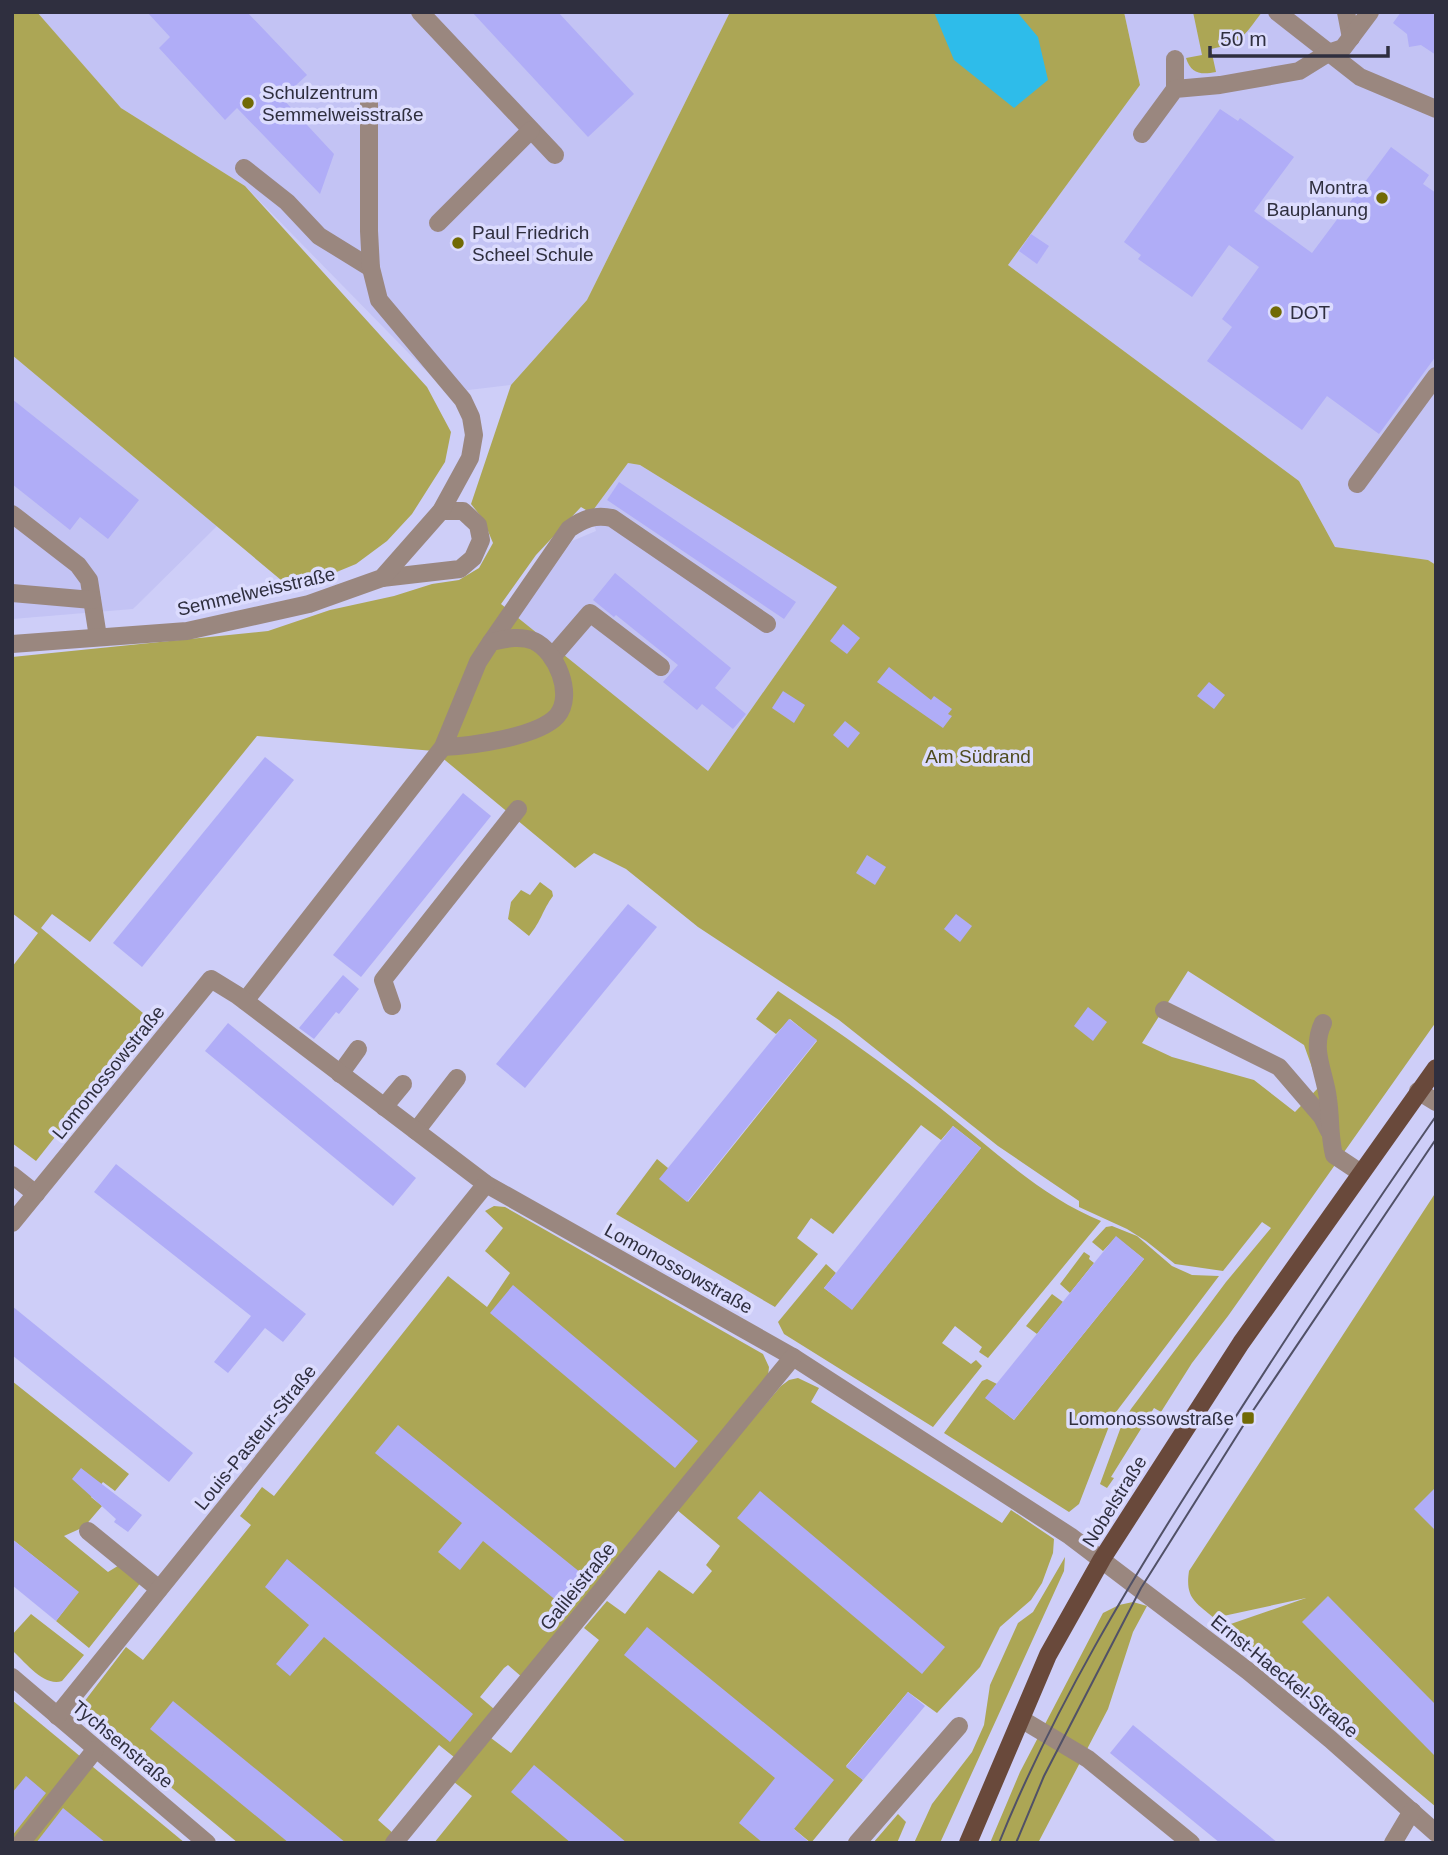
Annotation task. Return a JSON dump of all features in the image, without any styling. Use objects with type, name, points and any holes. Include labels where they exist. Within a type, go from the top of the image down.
[{"type":"main road","name":"Nobelstraße","points":[[968,1843],[1048,1655],[1102,1559],[1241,1343],[1436,1068]]},
{"type":"street","points":[[421,12],[555,155]]},
{"type":"street","points":[[1277,12],[1360,77],[1436,109]]},
{"type":"street","points":[[1346,12],[1351,38]]},
{"type":"street","points":[[1175,89],[1220,85],[1300,71],[1328,53],[1343,48],[1370,12]]},
{"type":"street","points":[[1142,134],[1175,89],[1175,59]]},
{"type":"street","name":"Semmelweisstraße","points":[[369,99],[371,268],[379,300],[463,400],[471,417],[474,435],[470,458],[441,511],[382,578]]},
{"type":"street","points":[[438,222],[531,130]]},
{"type":"street","points":[[244,168],[287,202],[319,236],[371,268]]},
{"type":"street","points":[[1357,484],[1436,376]]},
{"type":"street","name":"Semmelweisstraße","points":[[12,644],[187,631],[309,604],[382,578],[460,569],[473,558],[481,540],[478,525],[463,511],[441,511]]},
{"type":"street","points":[[12,514],[78,565],[89,580],[98,637]]},
{"type":"street","points":[[245,1001],[443,747],[478,662],[569,529],[583,520],[601,515],[612,518],[767,624]]},
{"type":"street","points":[[12,593],[92,600]]},
{"type":"street","points":[[552,657],[590,612],[660,667]]},
{"type":"street","points":[[443,747],[460,747],[534,731],[558,715],[566,689],[552,657],[535,642],[511,637],[491,642]]},
{"type":"street","points":[[392,1006],[383,980],[518,809]]},
{"type":"street","name":"Lomonossowstraße","points":[[12,1223],[211,979],[245,1001],[486,1184],[793,1357],[1006,1493],[1102,1559]]},
{"type":"street","points":[[1164,1010],[1279,1067],[1322,1117],[1329,1132]]},
{"type":"street","points":[[1323,1023],[1317,1035],[1316,1047],[1328,1100],[1329,1132],[1334,1155],[1361,1173]]},
{"type":"street","points":[[340,1074],[358,1049]]},
{"type":"street","points":[[416,1131],[457,1078]]},
{"type":"street","points":[[384,1107],[402,1084]]},
{"type":"street","points":[[1419,1091],[1436,1102]]},
{"type":"street","points":[[12,1175],[36,1194]]},
{"type":"street","name":"Louis-Pasteur-Straße","points":[[57,1716],[486,1184]]},
{"type":"street","name":"Galileistraße","points":[[394,1843],[793,1357]]},
{"type":"street","points":[[88,1531],[159,1589]]},
{"type":"street","name":"Ernst-Haeckel-Straße","points":[[1102,1559],[1248,1671],[1331,1739],[1436,1833]]},
{"type":"street","name":"Tychsenstraße","points":[[12,1677],[207,1843]]},
{"type":"street","points":[[1021,1719],[1088,1759],[1191,1843]]},
{"type":"street","points":[[857,1843],[959,1726]]},
{"type":"street","points":[[21,1843],[95,1750]]},
{"type":"street","points":[[1393,1843],[1412,1811]]},
{"type":"shaded area","name":"Paul Friedrich Scheel Schule","points":[[37,12],[730,12],[587,300],[511,385],[460,391],[437,382],[245,186],[121,108]]},
{"type":"shaded area","points":[[934,12],[1017,12],[1038,37],[1048,80],[1014,108],[954,60]]},
{"type":"shaded area","points":[[1124,12],[1436,12],[1436,565],[1428,560],[1335,547],[1299,481],[1008,265],[1140,85]]},
{"type":"shaded area","points":[[12,355],[217,526],[133,609],[12,619]]},
{"type":"shaded area","points":[[628,463],[640,465],[837,587],[708,771],[517,618],[572,541],[596,531],[591,513]]},
{"type":"green space","points":[[12,12],[37,12],[121,108],[245,186],[427,387],[451,432],[445,462],[412,514],[387,541],[356,564],[293,590],[12,355]]},
{"type":"green space","name":"Am Südrand","points":[[730,12],[1124,12],[1140,85],[1008,265],[1299,481],[1335,547],[1428,560],[1436,565],[1436,1022],[1192,1363],[1161,1412],[1154,1408],[1111,1477],[1114,1478],[1107,1488],[1100,1484],[1122,1424],[1131,1409],[1226,1282],[1271,1228],[1262,1222],[1223,1271],[1175,1264],[1127,1229],[1079,1207],[1079,1201],[998,1146],[839,1020],[698,927],[626,869],[594,853],[575,868],[434,751],[257,736],[90,942],[52,914],[41,928],[149,1018],[36,1161],[12,1143],[12,967],[38,933],[12,913],[12,657],[268,631],[330,610],[394,596],[432,584],[459,580],[479,568],[493,543],[483,519],[471,504],[511,385],[587,300]],"holes":[[[628,463],[640,465],[837,587],[708,771],[501,604],[536,555],[581,507],[591,513]],[[1188,971],[1304,1045],[1319,1087],[1295,1112],[1254,1080],[1172,1057],[1142,1043]]]},
{"type":"green space","points":[[1193,12],[1262,12],[1241,38],[1211,49],[1216,72],[1206,73],[1194,70],[1186,58],[1202,55]]},
{"type":"green space","points":[[540,882],[552,891],[553,896],[529,936],[508,919],[511,902],[521,890],[530,895]]},
{"type":"green space","points":[[778,991],[900,1077],[1016,1170],[1057,1198],[1101,1221],[988,1358],[979,1352],[982,1347],[955,1326],[942,1343],[971,1364],[976,1360],[982,1366],[933,1427],[784,1334],[778,1322],[826,1264],[836,1273],[824,1288],[852,1309],[981,1148],[953,1126],[941,1140],[921,1125],[833,1234],[811,1218],[797,1238],[818,1254],[775,1307],[616,1214],[657,1159],[668,1168],[688,1202],[817,1041],[790,1019],[776,1034],[756,1019]]},
{"type":"green space","points":[[1436,1192],[1436,1807],[1222,1627],[1306,1598],[1214,1618],[1193,1599],[1188,1580],[1189,1571]]},
{"type":"green space","points":[[494,1206],[505,1207],[763,1354],[769,1367],[768,1376],[523,1678],[508,1665],[480,1697],[494,1709],[454,1757],[439,1745],[378,1820],[394,1834],[387,1843],[238,1843],[83,1714],[84,1702],[126,1647],[143,1660],[251,1525],[240,1516],[262,1487],[274,1496],[448,1276],[487,1307],[510,1273],[485,1251],[503,1228],[485,1211]]},
{"type":"green space","points":[[1112,1226],[1137,1236],[1172,1266],[1192,1275],[1219,1276],[1113,1416],[1079,1504],[1069,1512],[944,1433],[982,1381],[987,1379],[997,1384],[986,1398],[1014,1420],[1144,1259],[1116,1237],[1103,1251],[1092,1242],[1106,1227]]},
{"type":"green space","points":[[1084,1252],[1094,1263],[1070,1293],[1060,1284]]},
{"type":"green space","points":[[1052,1294],[1063,1302],[1037,1334],[1026,1326]]},
{"type":"green space","points":[[798,1378],[819,1388],[811,1402],[1002,1523],[1011,1510],[1054,1539],[1053,1553],[1042,1583],[1031,1600],[1000,1627],[980,1667],[937,1713],[908,1692],[846,1766],[863,1780],[811,1843],[794,1829],[783,1843],[434,1843],[472,1796],[454,1782],[491,1738],[511,1753],[599,1640],[584,1628],[607,1601],[625,1614],[659,1570],[693,1594],[712,1571],[706,1565],[720,1546],[676,1509],[781,1386]]},
{"type":"green space","points":[[12,1381],[129,1474],[115,1491],[103,1482],[91,1497],[102,1506],[84,1527],[64,1536],[108,1572],[121,1564],[142,1581],[89,1648],[56,1621],[78,1592],[12,1539]]},
{"type":"green space","points":[[1065,1557],[1064,1571],[940,1843],[914,1843],[932,1804],[972,1752],[984,1725],[990,1685],[1018,1623],[1033,1612]]},
{"type":"green space","points":[[1133,1602],[1147,1606],[1133,1632],[1108,1709],[1038,1843],[990,1843],[1020,1772],[1103,1613]]},
{"type":"green space","points":[[31,1614],[84,1655],[62,1681],[55,1682],[42,1677],[12,1650],[12,1635]]},
{"type":"green space","points":[[12,1700],[185,1843],[12,1843]]},
{"type":"green space","points":[[898,1814],[906,1822],[897,1843],[873,1843]]},
{"type":"building","name":"Schulzentrum Semmelweisstraße","points":[[147,12],[247,12],[269,35],[307,75],[282,98],[334,154],[320,194],[237,108],[225,120],[159,48],[170,37]]},
{"type":"building","points":[[472,12],[558,12],[634,94],[588,137]]},
{"type":"building","points":[[1401,12],[1436,12],[1436,55],[1421,45],[1409,47],[1407,34],[1393,23]]},
{"type":"building","points":[[1220,109],[1238,121],[1240,118],[1294,157],[1254,211],[1312,253],[1391,147],[1429,175],[1423,184],[1436,193],[1436,356],[1379,434],[1327,396],[1302,430],[1207,361],[1232,327],[1222,319],[1259,267],[1229,245],[1192,297],[1138,259],[1141,255],[1124,242]]},
{"type":"building","points":[[1031,234],[1049,246],[1037,264],[1019,251]]},
{"type":"building","points":[[12,399],[139,500],[108,539],[80,517],[70,530],[12,484]]},
{"type":"building","points":[[619,482],[796,602],[784,619],[607,500]]},
{"type":"building","points":[[615,573],[731,668],[715,688],[746,714],[733,729],[702,704],[697,710],[663,682],[678,665],[593,600]]},
{"type":"building","points":[[843,624],[860,638],[847,654],[830,641]]},
{"type":"building","points":[[889,667],[931,700],[934,696],[952,709],[948,714],[952,716],[943,728],[877,682]]},
{"type":"building","points":[[1209,682],[1225,695],[1214,709],[1197,696]]},
{"type":"building","points":[[783,691],[805,705],[794,723],[772,708]]},
{"type":"building","points":[[845,721],[860,733],[848,748],[833,735]]},
{"type":"building","points":[[265,757],[294,780],[142,967],[113,943]]},
{"type":"building","points":[[463,793],[491,816],[361,977],[333,955]]},
{"type":"building","points":[[867,855],[886,867],[875,885],[856,873]]},
{"type":"building","points":[[628,904],[657,927],[525,1088],[496,1064]]},
{"type":"building","points":[[956,914],[972,926],[960,942],[944,929]]},
{"type":"building","points":[[343,975],[359,989],[314,1039],[299,1028]]},
{"type":"building","points":[[1088,1007],[1107,1022],[1093,1041],[1074,1026]]},
{"type":"building","points":[[789,1019],[817,1040],[687,1202],[659,1179]]},
{"type":"building","points":[[228,1023],[416,1178],[393,1206],[205,1051]]},
{"type":"building","points":[[953,1126],[981,1148],[852,1310],[824,1288]]},
{"type":"building","points":[[116,1164],[306,1314],[283,1342],[265,1328],[228,1373],[214,1362],[251,1316],[94,1192]]},
{"type":"building","points":[[1116,1236],[1144,1259],[1014,1420],[985,1398]]},
{"type":"building","points":[[513,1285],[698,1441],[675,1468],[490,1313]]},
{"type":"building","points":[[12,1306],[193,1453],[169,1482],[12,1355]]},
{"type":"building","points":[[398,1425],[586,1577],[563,1606],[483,1541],[460,1570],[438,1552],[462,1523],[375,1453]]},
{"type":"building","points":[[81,1468],[142,1515],[128,1532],[114,1522],[116,1519],[72,1479]]},
{"type":"building","points":[[1436,1487],[1436,1531],[1414,1509]]},
{"type":"building","points":[[760,1491],[945,1647],[922,1674],[737,1518]]},
{"type":"building","points":[[12,1539],[79,1592],[56,1621],[12,1585]]},
{"type":"building","points":[[287,1559],[473,1714],[450,1742],[324,1637],[290,1676],[276,1664],[309,1625],[265,1587]]},
{"type":"building","points":[[1328,1596],[1436,1705],[1436,1757],[1302,1622]]},
{"type":"building","points":[[647,1627],[834,1780],[794,1829],[810,1843],[763,1843],[739,1823],[775,1778],[624,1655]]},
{"type":"building","points":[[908,1692],[925,1706],[863,1780],[846,1767]]},
{"type":"building","points":[[173,1701],[346,1843],[289,1843],[150,1729]]},
{"type":"building","points":[[1133,1725],[1278,1843],[1220,1843],[1110,1753]]},
{"type":"building","points":[[534,1765],[627,1843],[571,1843],[511,1792]]},
{"type":"building","points":[[26,1776],[46,1793],[12,1836],[12,1793]]},
{"type":"building","points":[[63,1808],[106,1843],[36,1843]]},
{"type":"tram line","points":[[999,1843],[1044,1743],[1123,1597],[1265,1371],[1436,1116]]},
{"type":"tram line","points":[[1016,1843],[1044,1776],[1141,1588],[1248,1418],[1436,1139]]},
{"type":"place","name":"Schulzentrum Semmelweisstraße","points":[[248,103]]},
{"type":"place","name":"Montra Bauplanung","points":[[1382,198]]},
{"type":"place","name":"Paul Friedrich Scheel Schule","points":[[458,243]]},
{"type":"place","name":"DOT","points":[[1276,312]]},
{"type":"place","name":"Lomonossowstraße","points":[[1248,1418]]}]
